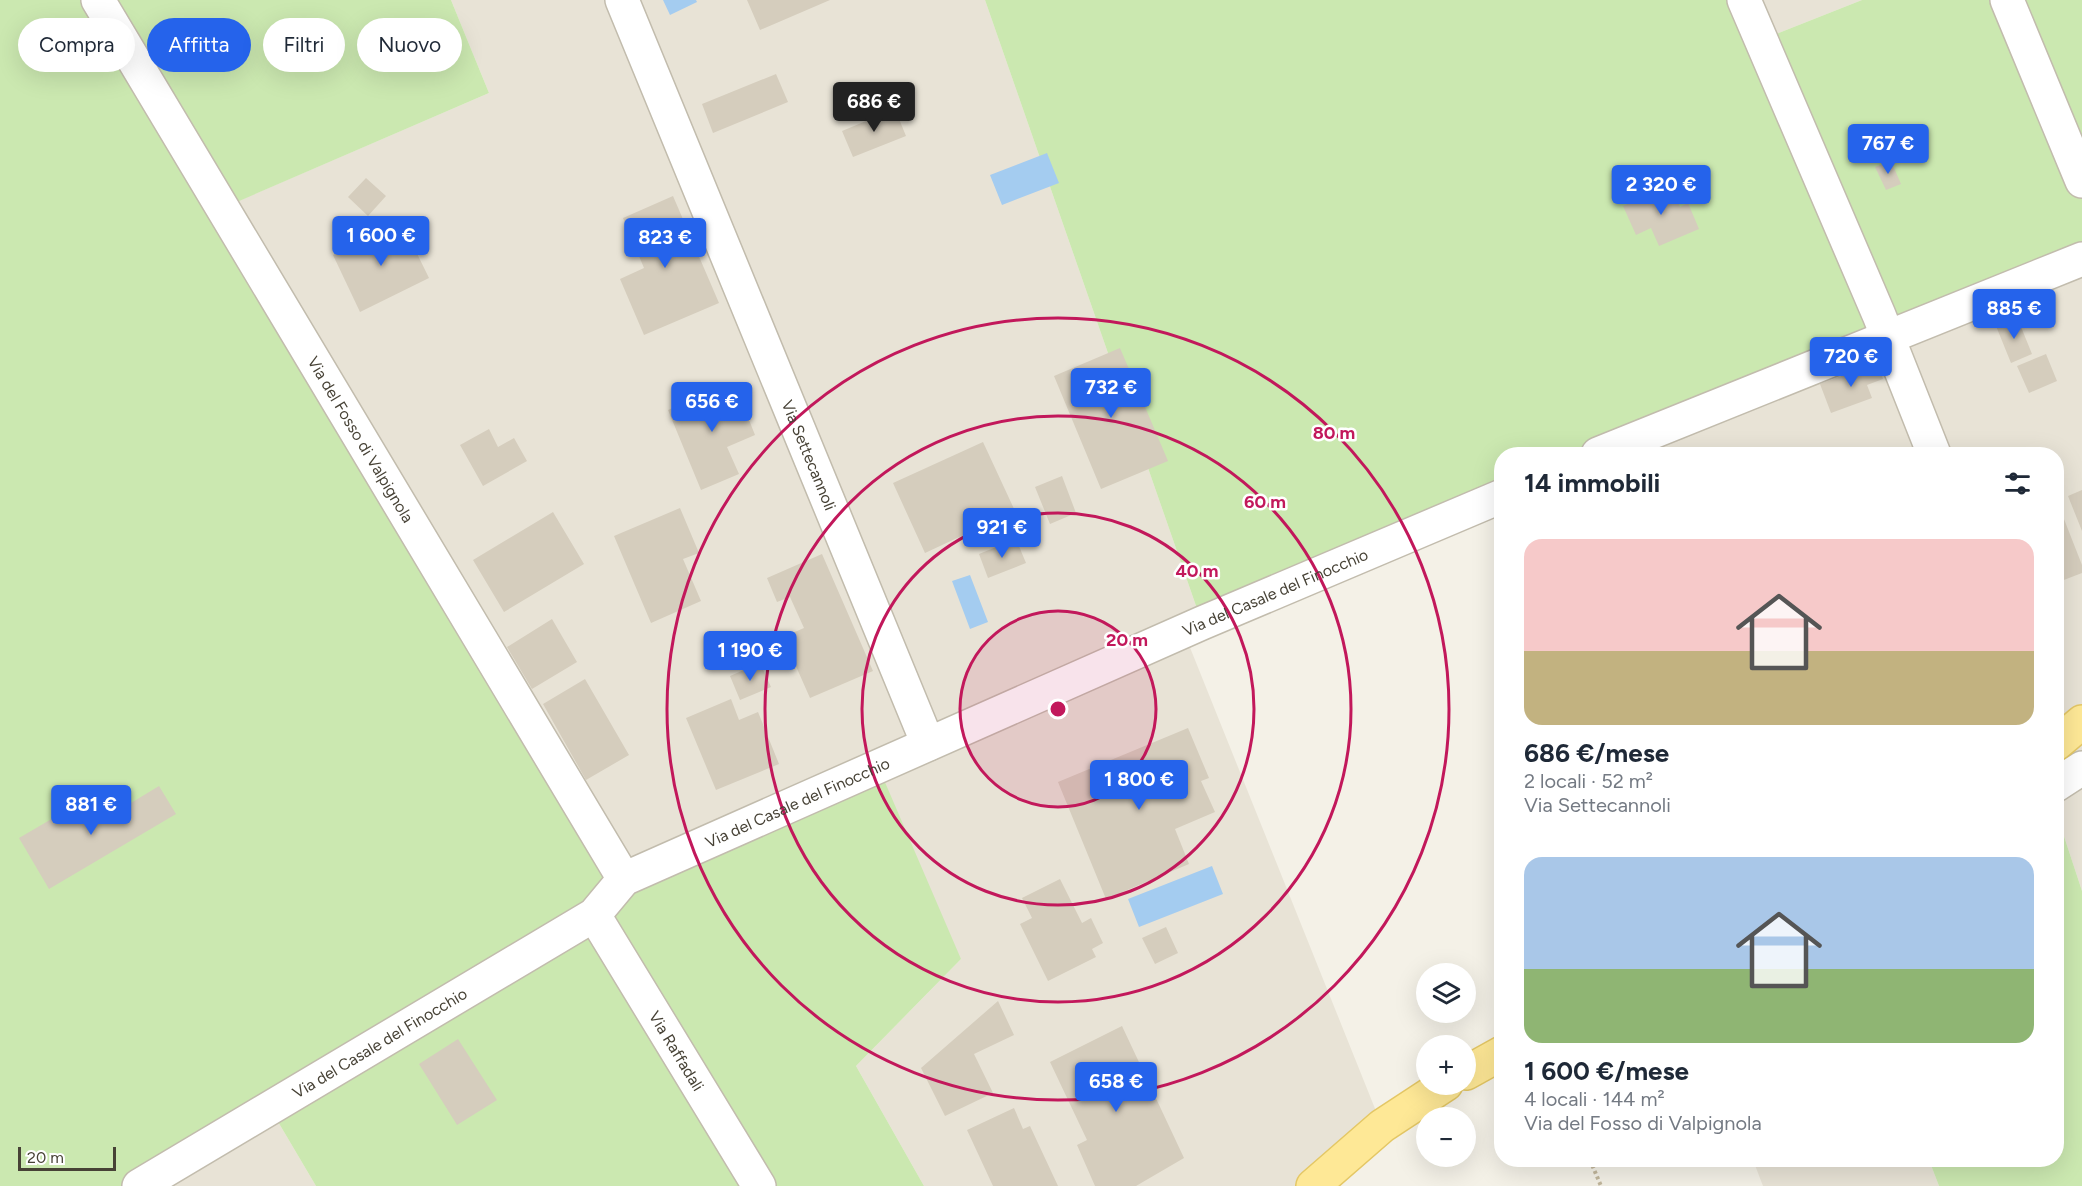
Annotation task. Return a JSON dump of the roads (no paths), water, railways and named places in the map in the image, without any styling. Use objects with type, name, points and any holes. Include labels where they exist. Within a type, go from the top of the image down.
[{"type":"main road","points":[[2064,737],[2082,722]]},
{"type":"main road","points":[[1476,1067],[1494,1057]]},
{"type":"main road","points":[[1313,1186],[1382,1126],[1429,1095]]},
{"type":"street","name":"Via del Fosso di Valpignola","points":[[98,0],[624,879]]},
{"type":"street","name":"Via Settecannoli","points":[[622,0],[928,744]]},
{"type":"street","points":[[1744,0],[1888,337],[1931,447]]},
{"type":"street","points":[[2007,0],[2082,181]]},
{"type":"street","points":[[1615,447],[2082,259]]},
{"type":"street","name":"Via del Casale del Finocchio","points":[[139,1186],[594,915],[624,879],[928,744],[1494,499]]},
{"type":"street","points":[[2064,780],[2082,768]]},
{"type":"street","name":"Via Raffadali","points":[[594,915],[759,1186]]},
{"type":"water","points":[[663,0],[696,0],[697,2],[670,15]]},
{"type":"water","points":[[1047,153],[1059,183],[1002,205],[990,175]]},
{"type":"water","points":[[970,575],[988,622],[970,629],[952,581]]},
{"type":"water","points":[[1212,866],[1223,894],[1139,927],[1128,899]]}]
